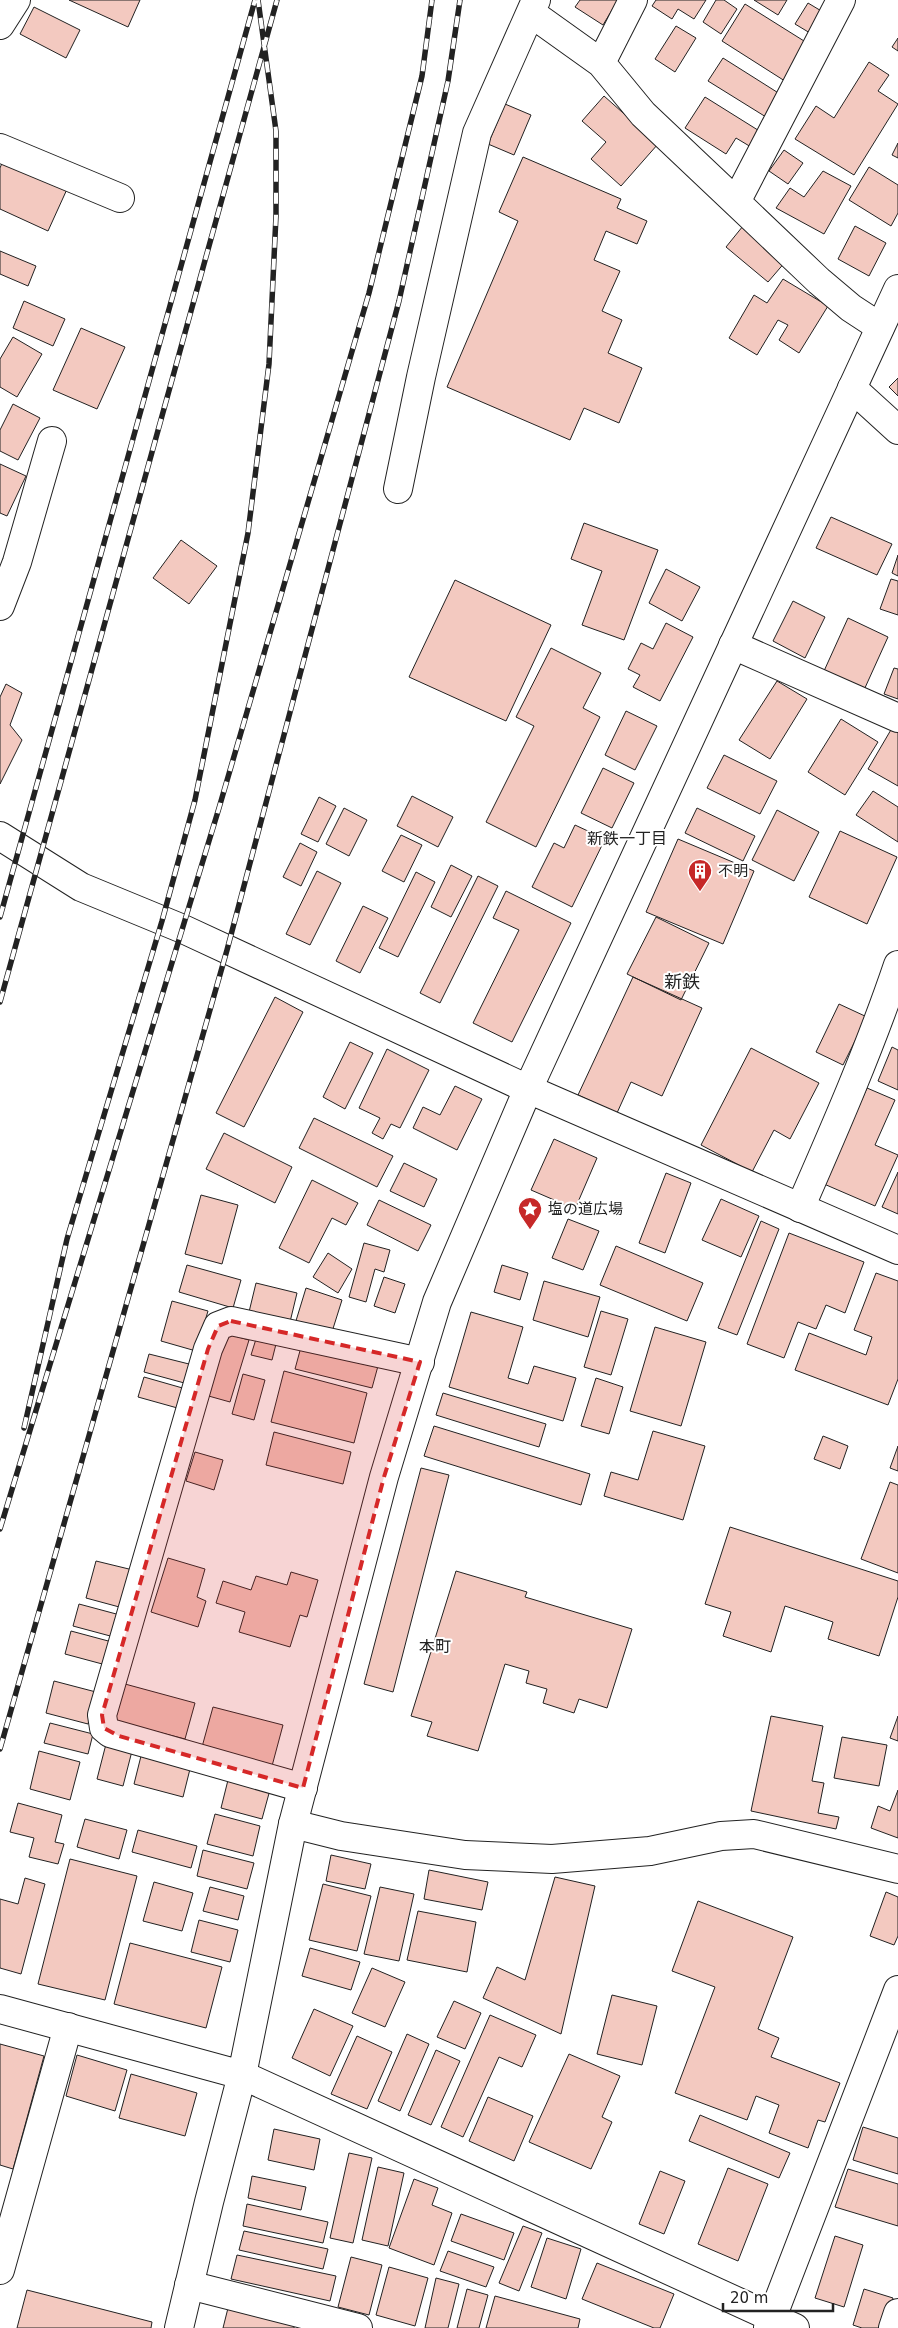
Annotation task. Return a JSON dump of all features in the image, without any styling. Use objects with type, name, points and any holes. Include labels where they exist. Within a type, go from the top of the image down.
[{"type":"street","points":[[0,25],[16,0]]},
{"type":"street","points":[[601,63],[633,0]]},
{"type":"street","points":[[736,202],[842,0]]},
{"type":"street","points":[[398,489],[421,377],[477,133],[533,7],[601,63],[643,114],[819,281],[851,308],[880,327]]},
{"type":"street","points":[[0,148],[120,198]]},
{"type":"street","points":[[179,2328],[242,2075],[293,1824],[384,1477],[438,1302],[528,1089],[898,289]]},
{"type":"street","points":[[852,388],[898,430]]},
{"type":"street","points":[[0,606],[17,562],[52,441]]},
{"type":"street","points":[[733,645],[898,718]]},
{"type":"street","points":[[0,836],[81,887],[183,929],[528,1089],[898,1250]]},
{"type":"street","points":[[800,1208],[847,1100],[884,1007],[898,964]]},
{"type":"street","points":[[303,1788],[110,1733],[104,1728],[102,1715],[208,1349],[218,1326],[231,1321],[420,1362]]},
{"type":"street","points":[[293,1824],[341,1836],[466,1855],[552,1859],[650,1851],[721,1836],[754,1834],[898,1869]]},
{"type":"street","points":[[0,2009],[242,2075],[778,2325],[898,1990]]},
{"type":"street","points":[[0,2270],[68,2027]]},
{"type":"street","points":[[189,2285],[358,2328]]},
{"type":"street","points":[[893,2328],[898,2313]]},
{"type":"highlighted area","points":[[231,1321],[420,1362],[384,1477],[303,1788],[119,1736],[104,1728],[102,1715],[208,1349],[218,1326]]},
{"type":"building","points":[[69,0],[140,0],[128,27]]},
{"type":"building","points":[[580,0],[618,0],[603,25],[575,7]]},
{"type":"building","points":[[656,0],[706,0],[694,19],[678,9],[672,19],[652,6]]},
{"type":"building","points":[[716,0],[724,0],[737,9],[721,34],[703,22]]},
{"type":"building","points":[[754,0],[787,0],[778,15]]},
{"type":"building","points":[[808,3],[828,15],[815,36],[795,24]]},
{"type":"building","points":[[745,4],[812,46],[788,83],[722,41]]},
{"type":"building","points":[[34,7],[80,30],[66,58],[20,34]]},
{"type":"building","points":[[676,26],[696,38],[675,72],[655,59]]},
{"type":"building","points":[[898,38],[898,51],[892,47]]},
{"type":"building","points":[[723,58],[780,94],[766,117],[708,81]]},
{"type":"building","points":[[869,62],[889,75],[878,91],[898,104],[854,175],[795,139],[816,106],[834,118]]},
{"type":"building","points":[[604,96],[658,144],[621,186],[591,159],[606,142],[582,121]]},
{"type":"building","points":[[705,97],[761,132],[751,147],[736,138],[726,154],[685,128]]},
{"type":"building","points":[[505,104],[531,115],[514,155],[488,144]]},
{"type":"building","points":[[898,143],[898,158],[892,155]]},
{"type":"building","points":[[784,150],[803,163],[788,184],[769,171]]},
{"type":"building","points":[[523,157],[621,199],[617,208],[647,221],[637,244],[606,231],[594,260],[620,271],[602,311],[622,320],[608,353],[642,368],[619,423],[584,408],[570,440],[447,387],[518,221],[499,212]]},
{"type":"building","points":[[4,158],[68,187],[48,231],[0,209],[0,168]]},
{"type":"building","points":[[869,167],[898,185],[898,213],[891,226],[849,200]]},
{"type":"building","points":[[823,171],[851,186],[824,234],[776,208],[790,188],[804,197]]},
{"type":"building","points":[[743,226],[786,261],[768,282],[726,247]]},
{"type":"building","points":[[855,226],[886,243],[869,276],[838,259]]},
{"type":"building","points":[[0,251],[36,266],[28,286],[0,274]]},
{"type":"building","points":[[783,279],[828,306],[799,353],[779,340],[788,325],[778,320],[757,355],[729,338],[754,295],[767,303]]},
{"type":"building","points":[[24,301],[65,319],[53,346],[13,328]]},
{"type":"building","points":[[81,328],[125,347],[97,409],[53,390]]},
{"type":"building","points":[[13,337],[42,354],[17,397],[0,387],[0,359]]},
{"type":"building","points":[[898,378],[898,396],[889,387]]},
{"type":"building","points":[[13,404],[40,418],[18,460],[0,451],[0,430]]},
{"type":"building","points":[[0,464],[26,476],[7,516],[0,513]]},
{"type":"building","points":[[831,517],[892,544],[877,575],[816,548]]},
{"type":"building","points":[[584,523],[658,550],[624,640],[582,625],[602,571],[571,559]]},
{"type":"building","points":[[181,540],[217,566],[189,604],[153,578]]},
{"type":"building","points":[[898,555],[898,576],[892,573]]},
{"type":"building","points":[[666,569],[700,587],[682,621],[649,603]]},
{"type":"building","points":[[891,579],[898,581],[898,615],[880,609]]},
{"type":"building","points":[[455,580],[551,625],[506,721],[409,677]]},
{"type":"building","points":[[793,601],[825,617],[805,658],[773,641]]},
{"type":"building","points":[[848,618],[888,637],[864,690],[824,671]]},
{"type":"building","points":[[666,623],[693,637],[660,701],[633,687],[640,675],[628,669],[641,643],[653,649]]},
{"type":"building","points":[[551,648],[601,673],[583,708],[600,717],[536,847],[486,822],[534,726],[516,717]]},
{"type":"building","points":[[894,668],[898,669],[898,699],[884,694]]},
{"type":"building","points":[[777,681],[807,699],[770,759],[739,740]]},
{"type":"building","points":[[6,684],[22,693],[10,725],[22,740],[0,784],[0,697]]},
{"type":"building","points":[[626,711],[657,726],[635,770],[605,755]]},
{"type":"building","points":[[841,719],[878,742],[845,795],[808,772]]},
{"type":"building","points":[[892,728],[898,732],[898,786],[868,769]]},
{"type":"building","points":[[724,755],[777,781],[760,814],[707,788]]},
{"type":"building","points":[[603,768],[634,783],[612,828],[581,813]]},
{"type":"building","points":[[873,791],[898,807],[898,842],[856,815]]},
{"type":"building","points":[[412,796],[453,817],[438,847],[397,826]]},
{"type":"building","points":[[319,797],[336,806],[318,842],[301,834]]},
{"type":"building","points":[[344,808],[367,820],[349,856],[326,844]]},
{"type":"building","points":[[697,808],[755,836],[743,861],[685,833]]},
{"type":"building","points":[[777,810],[819,832],[794,881],[752,860]]},
{"type":"building","points":[[575,825],[605,839],[572,907],[532,887],[554,843],[564,848]]},
{"type":"building","points":[[840,831],[897,857],[867,924],[809,897]]},
{"type":"building","points":[[401,835],[422,845],[404,882],[382,871]]},
{"type":"building","name":"不明","points":[[678,839],[754,871],[723,944],[646,912]]},
{"type":"building","points":[[300,843],[317,852],[301,886],[283,877]]},
{"type":"building","points":[[451,865],[472,876],[451,917],[431,907]]},
{"type":"building","points":[[317,871],[341,883],[310,945],[286,934]]},
{"type":"building","points":[[416,872],[435,882],[398,957],[379,948]]},
{"type":"building","points":[[478,876],[498,886],[440,1003],[420,993]]},
{"type":"building","points":[[506,891],[571,923],[512,1042],[473,1023],[519,930],[493,918]]},
{"type":"building","points":[[363,906],[388,918],[360,973],[336,961]]},
{"type":"building","points":[[656,917],[709,943],[681,1000],[627,974]]},
{"type":"building","points":[[633,977],[702,1008],[662,1096],[631,1082],[617,1113],[578,1095]]},
{"type":"building","points":[[275,997],[303,1012],[244,1127],[216,1113]]},
{"type":"building","points":[[839,1004],[867,1017],[843,1065],[816,1052]]},
{"type":"building","points":[[350,1042],[373,1053],[345,1109],[323,1097]]},
{"type":"building","points":[[892,1047],[898,1050],[898,1090],[878,1081]]},
{"type":"building","points":[[751,1048],[819,1083],[790,1139],[774,1130],[752,1172],[701,1145]]},
{"type":"building","points":[[387,1049],[429,1070],[400,1128],[391,1124],[383,1139],[372,1133],[380,1118],[359,1108]]},
{"type":"building","points":[[455,1086],[482,1099],[457,1150],[413,1128],[423,1107],[440,1115]]},
{"type":"building","points":[[867,1088],[895,1100],[875,1145],[898,1155],[875,1206],[824,1184]]},
{"type":"building","points":[[314,1118],[393,1156],[377,1187],[299,1148]]},
{"type":"building","points":[[224,1133],[292,1167],[275,1203],[206,1169]]},
{"type":"building","points":[[554,1139],[597,1158],[575,1209],[531,1190]]},
{"type":"building","points":[[404,1163],[437,1179],[424,1207],[390,1191]]},
{"type":"building","points":[[898,1172],[898,1214],[882,1207]]},
{"type":"building","points":[[666,1173],[691,1183],[665,1253],[639,1243]]},
{"type":"building","points":[[312,1180],[358,1203],[346,1225],[332,1218],[309,1263],[279,1248]]},
{"type":"building","points":[[201,1195],[238,1205],[222,1264],[185,1254]]},
{"type":"building","points":[[721,1199],[759,1216],[741,1257],[702,1240]]},
{"type":"building","points":[[379,1200],[431,1225],[418,1251],[367,1225]]},
{"type":"building","points":[[568,1219],[599,1231],[583,1270],[552,1258]]},
{"type":"building","points":[[761,1221],[779,1229],[737,1335],[718,1328]]},
{"type":"building","points":[[789,1233],[864,1262],[845,1313],[826,1305],[816,1329],[798,1322],[784,1358],[747,1344]]},
{"type":"building","points":[[364,1243],[390,1250],[384,1272],[375,1269],[366,1302],[349,1297]]},
{"type":"building","points":[[616,1246],[703,1283],[687,1321],[600,1285]]},
{"type":"building","points":[[328,1253],[352,1269],[338,1293],[313,1277]]},
{"type":"building","points":[[187,1265],[241,1280],[233,1308],[179,1292]]},
{"type":"building","points":[[502,1265],[528,1273],[520,1300],[494,1292]]},
{"type":"building","points":[[876,1273],[898,1281],[898,1379],[888,1405],[795,1370],[809,1333],[866,1355],[872,1337],[854,1330]]},
{"type":"building","points":[[384,1277],[405,1284],[395,1313],[374,1306]]},
{"type":"building","points":[[544,1281],[600,1297],[588,1337],[533,1320]]},
{"type":"building","points":[[256,1283],[297,1293],[290,1322],[249,1312]]},
{"type":"building","points":[[306,1288],[342,1300],[331,1335],[295,1324]]},
{"type":"building","points":[[172,1301],[208,1311],[196,1351],[161,1341]]},
{"type":"building","points":[[601,1311],[628,1319],[611,1375],[584,1367]]},
{"type":"building","points":[[471,1312],[523,1327],[508,1378],[528,1384],[534,1366],[576,1378],[563,1421],[449,1387]]},
{"type":"building","points":[[655,1327],[706,1342],[681,1426],[630,1411]]},
{"type":"building","points":[[224,1333],[249,1340],[230,1402],[205,1395]]},
{"type":"building","points":[[256,1339],[276,1344],[272,1360],[251,1355]]},
{"type":"building","points":[[301,1347],[378,1366],[372,1388],[295,1369]]},
{"type":"building","points":[[149,1354],[193,1365],[188,1384],[144,1372]]},
{"type":"building","points":[[284,1371],[367,1393],[354,1443],[271,1422]]},
{"type":"building","points":[[243,1374],[265,1380],[254,1420],[232,1414]]},
{"type":"building","points":[[144,1377],[186,1389],[181,1409],[138,1397]]},
{"type":"building","points":[[596,1378],[623,1387],[609,1434],[581,1426]]},
{"type":"building","points":[[443,1393],[546,1424],[539,1447],[436,1415]]},
{"type":"building","points":[[434,1426],[590,1474],[581,1505],[424,1456]]},
{"type":"building","points":[[653,1431],[705,1446],[683,1520],[604,1496],[611,1472],[638,1480]]},
{"type":"building","points":[[274,1432],[351,1452],[343,1484],[266,1465]]},
{"type":"building","points":[[823,1436],[848,1446],[840,1469],[814,1459]]},
{"type":"building","points":[[898,1446],[898,1471],[890,1468]]},
{"type":"building","points":[[195,1452],[223,1460],[214,1490],[186,1481]]},
{"type":"building","points":[[421,1468],[449,1475],[393,1692],[364,1684]]},
{"type":"building","points":[[890,1482],[898,1485],[898,1573],[861,1559]]},
{"type":"building","points":[[730,1527],[898,1581],[898,1597],[879,1656],[828,1639],[833,1622],[785,1606],[771,1652],[723,1636],[731,1612],[705,1604]]},
{"type":"building","points":[[168,1558],[205,1569],[197,1597],[206,1601],[198,1627],[151,1612]]},
{"type":"building","points":[[96,1561],[133,1570],[123,1608],[86,1598]]},
{"type":"building","points":[[456,1571],[527,1592],[525,1597],[632,1629],[607,1708],[579,1699],[574,1713],[543,1703],[547,1689],[526,1683],[529,1671],[505,1664],[478,1751],[427,1736],[432,1722],[411,1716]]},
{"type":"building","points":[[291,1572],[318,1580],[307,1617],[300,1615],[290,1647],[239,1632],[245,1612],[216,1603],[223,1581],[251,1590],[256,1576],[287,1585]]},
{"type":"building","points":[[79,1604],[120,1615],[114,1637],[73,1626]]},
{"type":"building","points":[[71,1631],[112,1642],[106,1665],[65,1654]]},
{"type":"building","points":[[54,1681],[96,1692],[88,1724],[46,1713]]},
{"type":"building","points":[[125,1684],[195,1703],[185,1739],[115,1721]]},
{"type":"building","points":[[213,1707],[283,1725],[272,1766],[202,1747]]},
{"type":"building","points":[[771,1716],[823,1726],[812,1781],[824,1783],[818,1813],[839,1817],[836,1829],[751,1811]]},
{"type":"building","points":[[898,1716],[898,1741],[890,1738]]},
{"type":"building","points":[[50,1723],[93,1734],[88,1754],[44,1743]]},
{"type":"building","points":[[842,1737],[887,1745],[879,1786],[834,1778]]},
{"type":"building","points":[[106,1744],[132,1751],[123,1786],[97,1779]]},
{"type":"building","points":[[39,1751],[80,1762],[70,1800],[30,1789]]},
{"type":"building","points":[[141,1756],[190,1769],[183,1797],[134,1784]]},
{"type":"building","points":[[229,1776],[271,1786],[262,1819],[221,1808]]},
{"type":"building","points":[[898,1790],[898,1838],[871,1828],[878,1806],[890,1811]]},
{"type":"building","points":[[18,1803],[62,1815],[55,1842],[64,1844],[58,1864],[29,1857],[34,1838],[10,1832]]},
{"type":"building","points":[[215,1814],[260,1826],[253,1856],[207,1844]]},
{"type":"building","points":[[85,1819],[127,1830],[119,1859],[77,1847]]},
{"type":"building","points":[[138,1830],[197,1846],[191,1868],[132,1852]]},
{"type":"building","points":[[203,1850],[254,1863],[247,1889],[197,1876]]},
{"type":"building","points":[[331,1855],[371,1864],[365,1889],[326,1881]]},
{"type":"building","points":[[70,1859],[137,1876],[105,2000],[38,1984]]},
{"type":"building","points":[[429,1870],[488,1882],[482,1910],[424,1899]]},
{"type":"building","points":[[555,1877],[595,1886],[561,2034],[483,1998],[497,1967],[525,1980]]},
{"type":"building","points":[[25,1878],[45,1884],[21,1974],[0,1968],[0,1899],[18,1904]]},
{"type":"building","points":[[154,1882],[193,1893],[182,1931],[143,1921]]},
{"type":"building","points":[[323,1884],[371,1896],[357,1951],[309,1940]]},
{"type":"building","points":[[210,1887],[244,1896],[238,1920],[203,1911]]},
{"type":"building","points":[[380,1887],[414,1894],[399,1961],[364,1954]]},
{"type":"building","points":[[886,1892],[898,1897],[898,1936],[894,1945],[870,1936]]},
{"type":"building","points":[[698,1901],[793,1937],[758,2029],[779,2038],[771,2057],[840,2083],[825,2122],[818,2120],[808,2148],[769,2133],[779,2105],[756,2096],[747,2120],[675,2093],[715,1987],[672,1971]]},
{"type":"building","points":[[418,1911],[476,1922],[467,1972],[407,1960]]},
{"type":"building","points":[[199,1920],[238,1930],[230,1962],[191,1952]]},
{"type":"building","points":[[130,1943],[222,1967],[206,2028],[114,2004]]},
{"type":"building","points":[[310,1948],[360,1962],[351,1990],[302,1976]]},
{"type":"building","points":[[372,1968],[405,1982],[385,2027],[352,2013]]},
{"type":"building","points":[[612,1995],[657,2006],[642,2065],[597,2054]]},
{"type":"building","points":[[454,2001],[481,2013],[465,2049],[437,2037]]},
{"type":"building","points":[[314,2009],[353,2026],[330,2076],[292,2058]]},
{"type":"building","points":[[490,2015],[536,2035],[522,2067],[499,2057],[463,2137],[441,2127]]},
{"type":"building","points":[[407,2034],[429,2044],[400,2111],[378,2101]]},
{"type":"building","points":[[357,2036],[392,2052],[367,2109],[331,2094]]},
{"type":"building","points":[[0,2044],[44,2056],[13,2169],[0,2165]]},
{"type":"building","points":[[436,2050],[460,2061],[431,2125],[408,2115]]},
{"type":"building","points":[[569,2054],[620,2076],[602,2117],[612,2122],[591,2169],[529,2142]]},
{"type":"building","points":[[77,2055],[127,2070],[115,2111],[66,2096]]},
{"type":"building","points":[[131,2074],[197,2093],[185,2136],[119,2118]]},
{"type":"building","points":[[488,2097],[533,2116],[514,2161],[469,2141]]},
{"type":"building","points":[[700,2115],[790,2153],[779,2178],[689,2141]]},
{"type":"building","points":[[863,2127],[898,2138],[898,2174],[853,2160]]},
{"type":"building","points":[[274,2129],[320,2139],[314,2170],[268,2160]]},
{"type":"building","points":[[349,2153],[372,2158],[353,2243],[330,2238]]},
{"type":"building","points":[[378,2167],[404,2173],[388,2246],[362,2240]]},
{"type":"building","points":[[728,2168],[768,2184],[738,2261],[698,2244]]},
{"type":"building","points":[[848,2169],[898,2184],[898,2226],[835,2207]]},
{"type":"building","points":[[660,2171],[685,2181],[664,2234],[639,2224]]},
{"type":"building","points":[[252,2176],[306,2187],[301,2210],[248,2198]]},
{"type":"building","points":[[414,2179],[438,2188],[432,2205],[452,2213],[434,2265],[389,2248]]},
{"type":"building","points":[[247,2204],[328,2222],[323,2243],[243,2226]]},
{"type":"building","points":[[461,2214],[514,2233],[504,2260],[451,2241]]},
{"type":"building","points":[[523,2226],[542,2233],[519,2291],[499,2283]]},
{"type":"building","points":[[244,2231],[328,2249],[323,2269],[239,2250]]},
{"type":"building","points":[[835,2236],[863,2245],[844,2307],[815,2298]]},
{"type":"building","points":[[547,2238],[581,2249],[566,2299],[531,2287]]},
{"type":"building","points":[[448,2251],[494,2267],[486,2287],[440,2271]]},
{"type":"building","points":[[237,2255],[336,2276],[330,2301],[231,2279]]},
{"type":"building","points":[[351,2257],[382,2265],[369,2315],[338,2307]]},
{"type":"building","points":[[597,2263],[674,2294],[660,2328],[654,2328],[582,2299]]},
{"type":"building","points":[[389,2267],[428,2278],[415,2326],[376,2315]]},
{"type":"building","points":[[436,2278],[459,2284],[448,2328],[425,2328]]},
{"type":"building","points":[[467,2289],[488,2295],[479,2328],[457,2328]]},
{"type":"building","points":[[864,2289],[893,2298],[884,2328],[862,2328],[853,2325]]},
{"type":"building","points":[[27,2290],[152,2322],[151,2328],[17,2328]]},
{"type":"building","points":[[495,2296],[580,2319],[578,2328],[486,2328]]},
{"type":"building","points":[[229,2304],[296,2320],[294,2328],[223,2328]]},
{"type":"railway","points":[[0,917],[255,0]]},
{"type":"railway","points":[[24,1428],[67,1239],[162,921],[195,800],[248,533],[269,364],[276,216],[276,131],[258,0]]},
{"type":"railway","points":[[0,1002],[277,0]]},
{"type":"railway","points":[[0,1529],[219,808],[369,293],[422,76],[432,0]]},
{"type":"railway","points":[[0,1749],[227,950],[399,301],[448,81],[460,0]]},
{"type":"place","name":"不明","points":[[700,892]]},
{"type":"place","name":"塩の道広場","points":[[530,1230]]},
{"type":"district","name":"新鉄一丁目","points":[[627,838]]},
{"type":"district","name":"新鉄","points":[[682,981]]},
{"type":"district","name":"本町","points":[[435,1646]]}]
